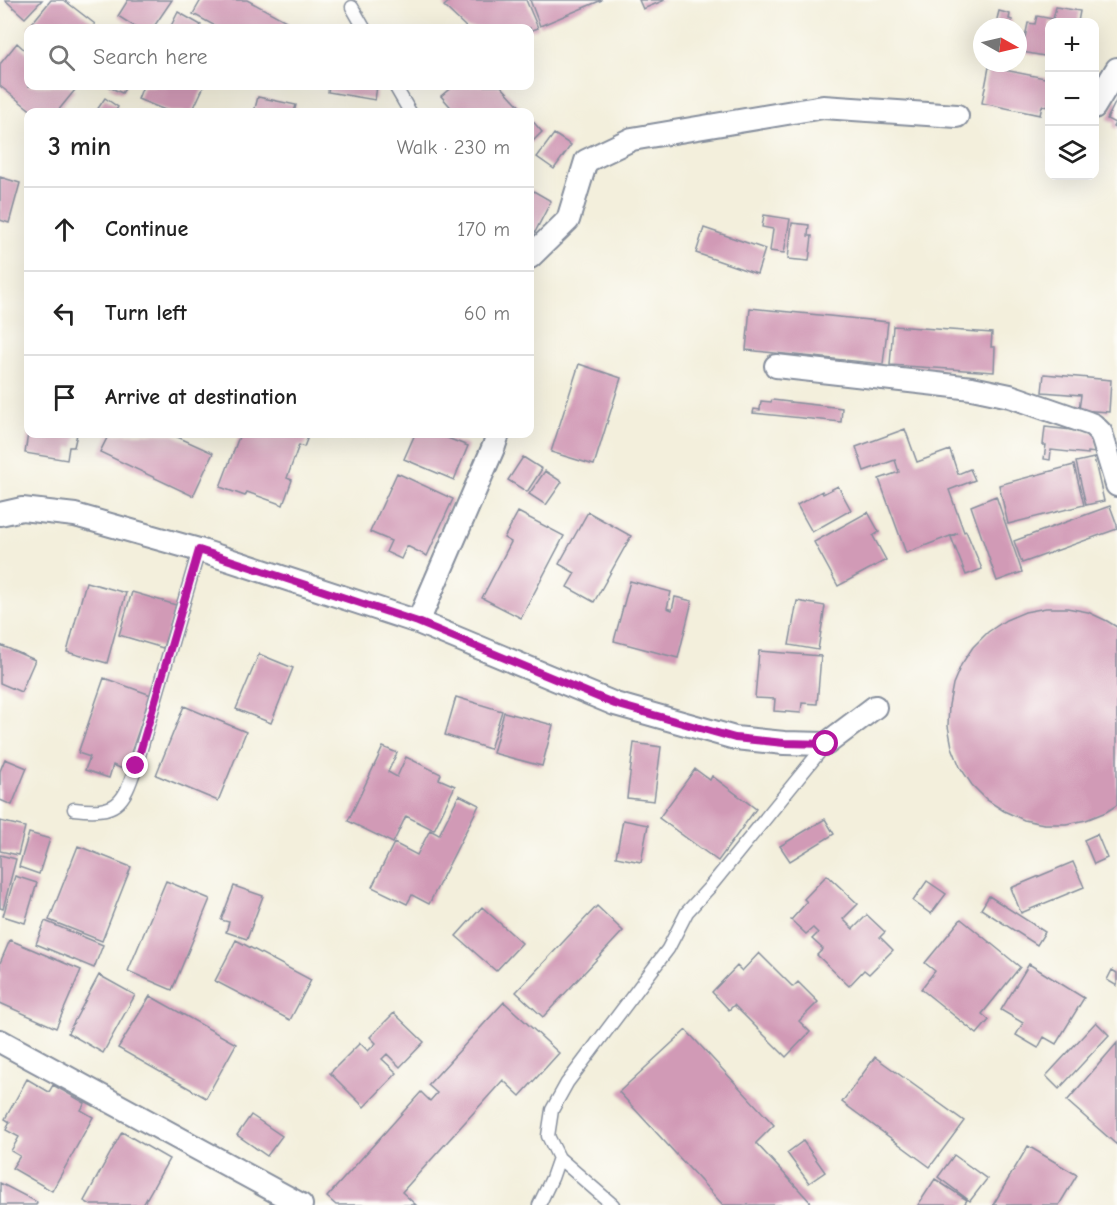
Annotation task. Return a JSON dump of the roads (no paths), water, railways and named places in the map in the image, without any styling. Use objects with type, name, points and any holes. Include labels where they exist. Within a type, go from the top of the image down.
[{"type":"street","points":[[1099,100],[1117,69]]},
{"type":"street","points":[[534,253],[567,220],[586,161],[632,139],[823,108],[957,116]]},
{"type":"street","points":[[776,366],[972,388],[1010,396],[1047,408],[1098,429],[1117,485]]},
{"type":"street","points":[[418,622],[497,438]]},
{"type":"street","points":[[0,514],[22,510],[75,515],[199,550],[418,622],[615,704],[735,738],[826,744],[875,707]]},
{"type":"street","points":[[0,1041],[301,1205]]},
{"type":"lane","points":[[352,8],[362,24]]},
{"type":"lane","points":[[398,90],[408,108]]},
{"type":"lane","points":[[74,808],[95,811],[110,807],[122,800],[128,790],[199,550]]},
{"type":"lane","points":[[613,1205],[559,1158],[548,1136],[552,1110],[567,1083],[668,949],[687,912],[826,744]]},
{"type":"lane","points":[[539,1205],[559,1158]]}]
